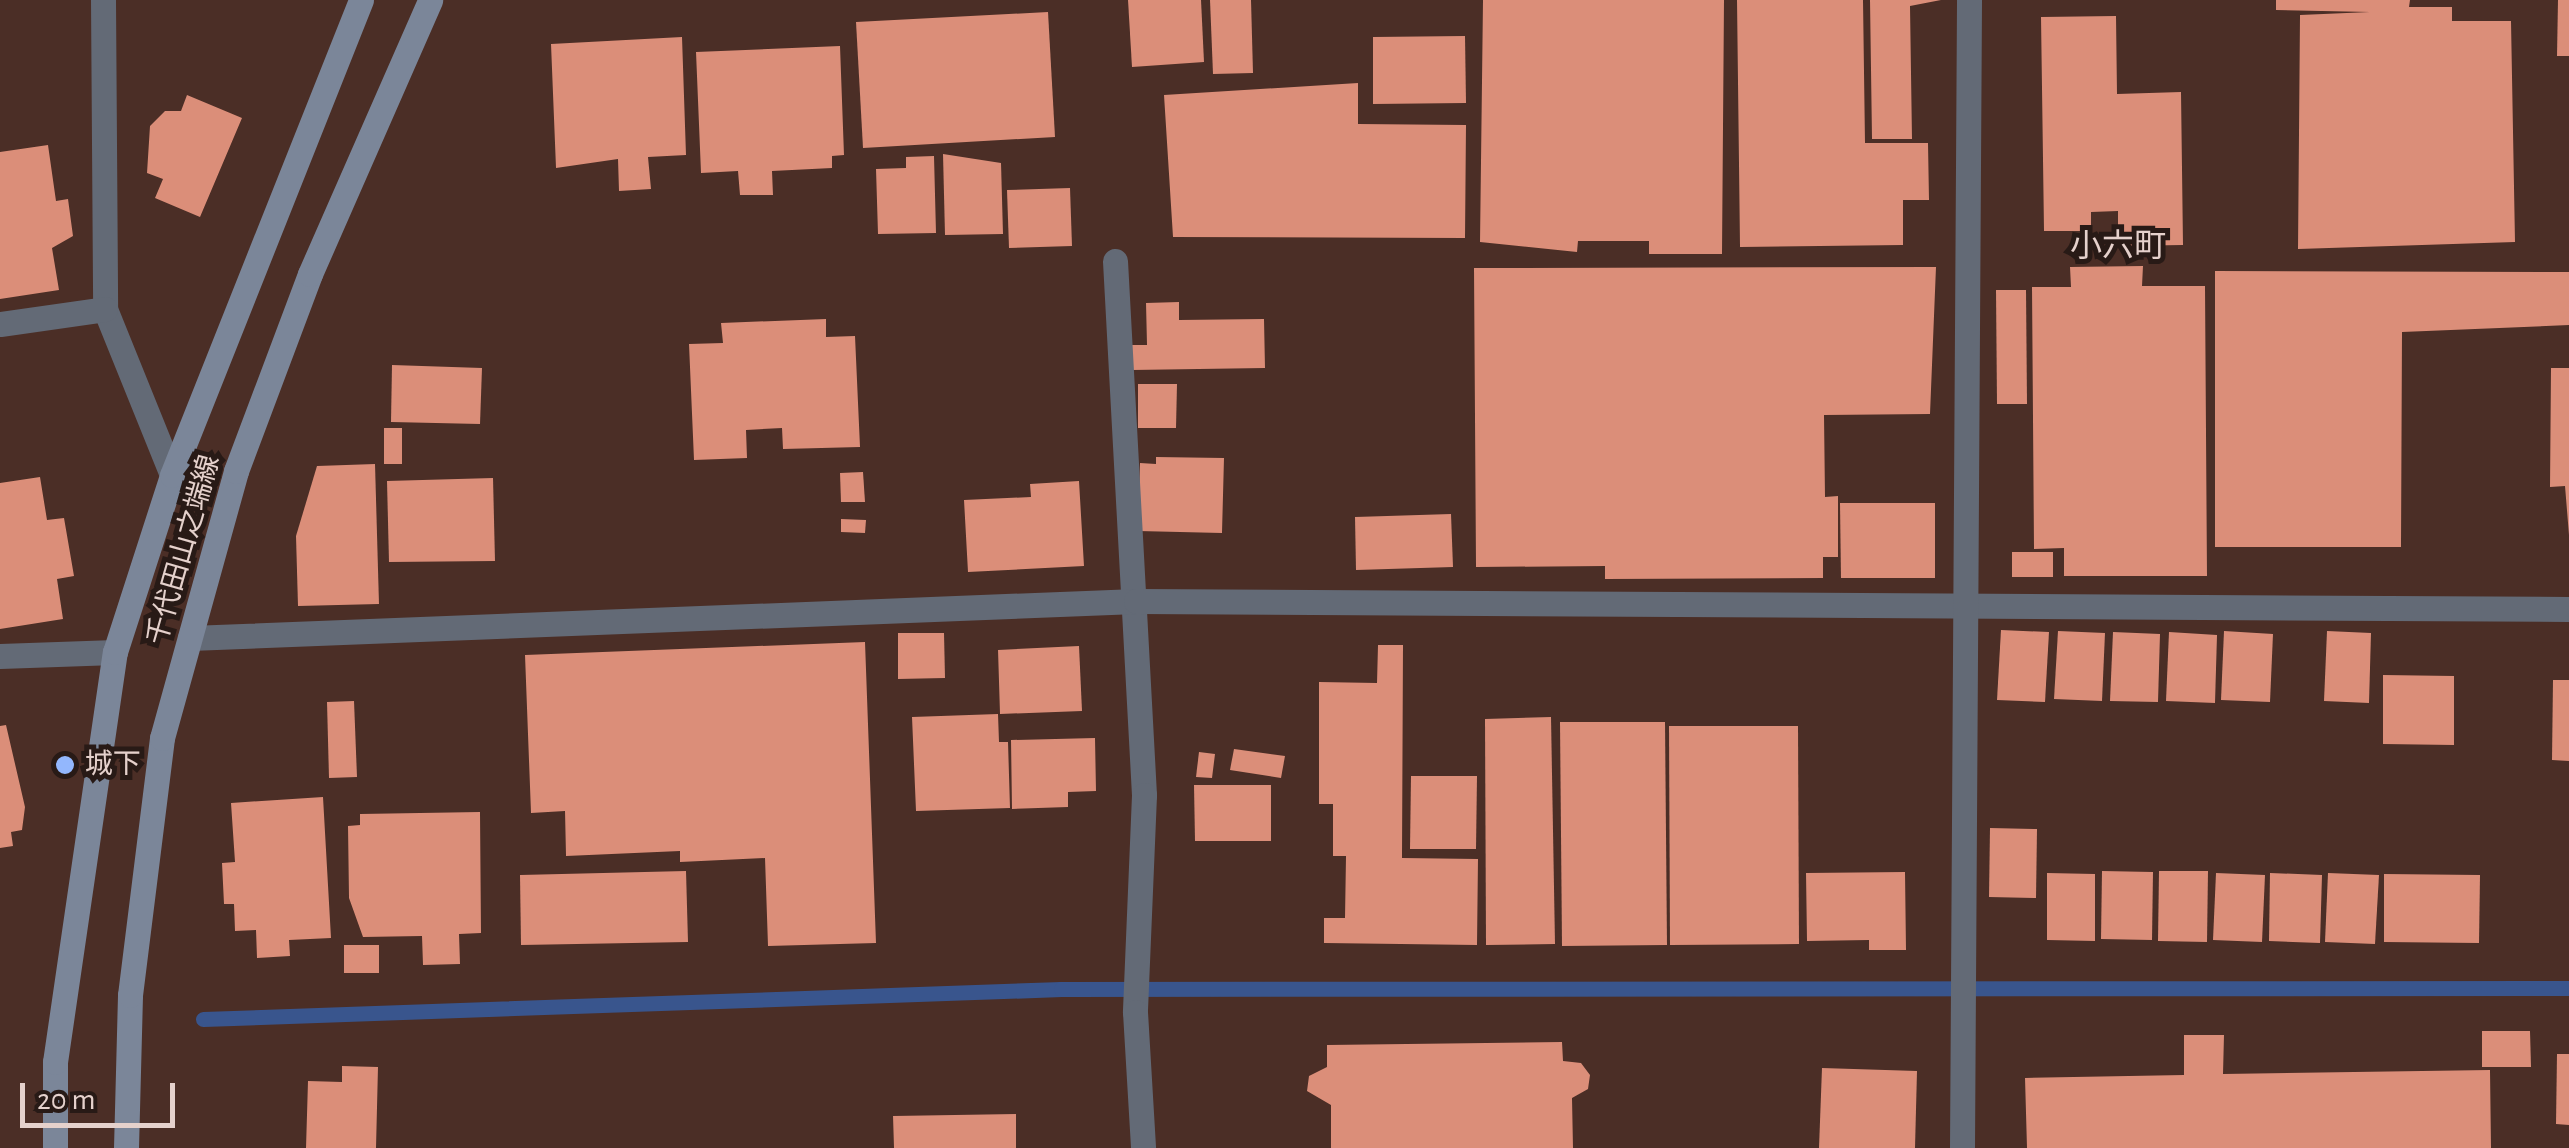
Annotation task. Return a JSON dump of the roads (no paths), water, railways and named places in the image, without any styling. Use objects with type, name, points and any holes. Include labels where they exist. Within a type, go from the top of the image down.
[{"type":"street","points":[[103,0],[105,309],[172,475]]},
{"type":"street","name":"千代田山之端線","points":[[126,1148],[130,995],[162,738],[236,472],[310,274],[430,0]]},
{"type":"street","points":[[1962,1148],[1957,1013],[1965,608],[1969,0]]},
{"type":"street","name":"千代田山之端線","points":[[55,1148],[55,1062],[115,652],[172,475],[354,5]]},
{"type":"street","points":[[1115,261],[1144,795],[1134,1012],[1143,1148]]},
{"type":"street","points":[[0,324],[105,309]]},
{"type":"street","points":[[190,638],[1136,601],[2569,609]]},
{"type":"street","points":[[0,656],[115,652]]},
{"type":"waterway","points":[[203,1019],[1061,989],[2569,988]]},
{"type":"place","name":"城下","points":[[65,765]]},
{"type":"district","name":"小六町","points":[[2118,246]]}]
